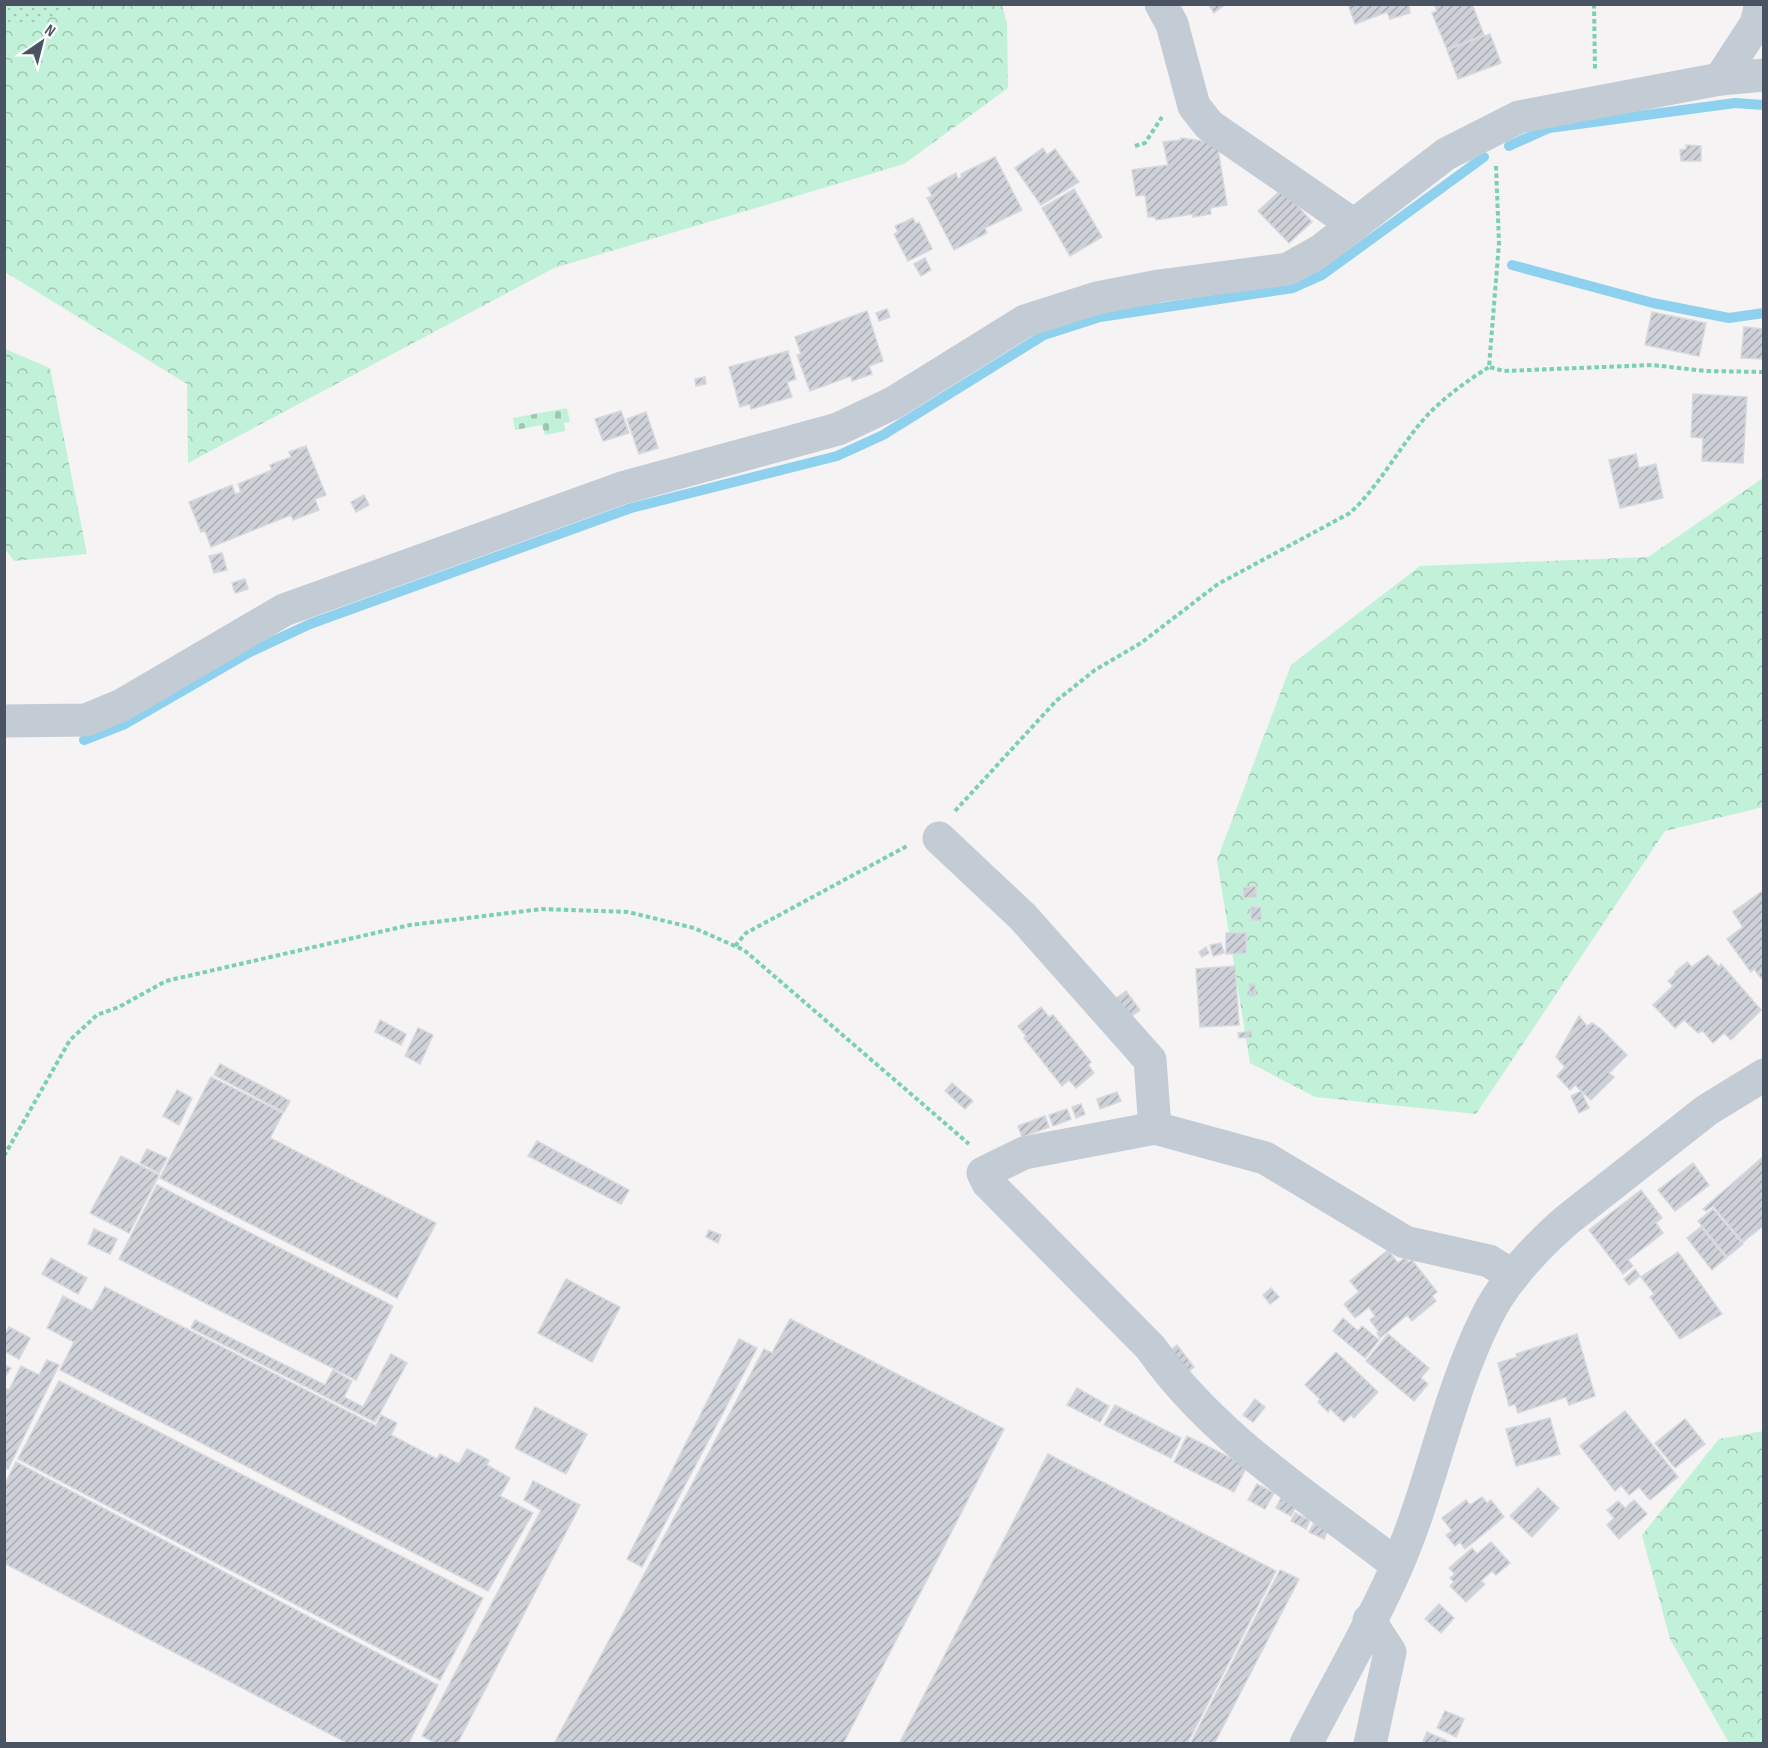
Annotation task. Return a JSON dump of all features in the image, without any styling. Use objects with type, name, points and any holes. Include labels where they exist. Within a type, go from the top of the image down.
[{"type":"street","points":[[1161,4],[1172,24],[1194,106],[1209,125],[1354,225]]},
{"type":"street","points":[[1720,79],[1756,24],[1761,4]]},
{"type":"street","points":[[4,721],[86,720],[122,705],[284,610],[622,488],[838,429],[893,403],[1025,321],[1107,296],[1159,286],[1288,269],[1320,251],[1446,154],[1519,117],[1720,79],[1764,75]]},
{"type":"street","points":[[939,838],[1023,917],[1150,1060],[1155,1128]]},
{"type":"street","points":[[1306,1743],[1397,1565],[1467,1361],[1487,1316],[1513,1276],[1544,1240],[1567,1220],[1707,1110],[1764,1075]]},
{"type":"street","points":[[1397,1565],[1208,1415],[1166,1369],[1151,1348],[988,1184],[983,1173],[1024,1153],[1155,1128],[1265,1158],[1405,1242],[1489,1261],[1513,1276]]},
{"type":"street","points":[[1369,1620],[1390,1652],[1370,1743]]},
{"type":"path","points":[[1594,4],[1596,103]]},
{"type":"path","points":[[1490,367],[1499,243],[1495,129]]},
{"type":"path","points":[[1490,367],[1504,371],[1653,365],[1705,371],[1764,372]]},
{"type":"path","points":[[735,946],[746,933],[909,845],[931,836],[939,838],[940,828],[981,780],[1056,701],[1095,670],[1141,643],[1218,584],[1350,513],[1364,501],[1419,424],[1444,400],[1490,367]]},
{"type":"path","points":[[4,1156],[70,1040],[97,1015],[118,1007],[166,981],[410,926],[542,909],[628,912],[694,928],[744,950],[968,1143],[983,1173]]},
{"type":"green space","points":[[4,5],[1002,5],[1007,23],[1008,88],[904,164],[554,268],[188,463],[187,384],[5,272]]},
{"type":"green space","points":[[4,5],[81,5],[39,22],[5,22]]},
{"type":"green space","points":[[5,349],[50,368],[87,554],[14,561],[5,549]]},
{"type":"green space","points":[[567,408],[570,422],[564,423],[565,431],[545,435],[542,425],[515,430],[513,418]]},
{"type":"green space","points":[[1763,478],[1763,807],[1665,831],[1476,1114],[1315,1097],[1250,1063],[1217,860],[1291,665],[1420,566],[1648,557]]},
{"type":"green space","points":[[1763,1431],[1763,1743],[1729,1743],[1670,1639],[1642,1535],[1719,1439]]},
{"type":"building","points":[[1208,4],[1226,4],[1214,13]]},
{"type":"building","points":[[1348,4],[1409,4],[1410,13],[1390,19],[1387,12],[1355,24]]},
{"type":"building","points":[[1434,4],[1472,4],[1484,35],[1447,49],[1432,13],[1437,11]]},
{"type":"building","points":[[1490,34],[1501,63],[1458,79],[1447,50]]},
{"type":"building","points":[[1181,138],[1217,143],[1227,205],[1210,208],[1211,214],[1193,217],[1193,214],[1156,220],[1155,217],[1148,217],[1145,195],[1136,196],[1132,170],[1168,165],[1163,142],[1181,140]]},
{"type":"building","points":[[1686,145],[1701,146],[1701,161],[1681,161],[1680,150],[1686,149]]},
{"type":"building","points":[[1043,148],[1047,155],[1055,149],[1079,182],[1041,205],[1015,168]]},
{"type":"building","points":[[995,157],[1022,210],[985,228],[987,233],[954,250],[927,198],[932,196],[928,188],[956,173],[958,179],[962,177],[961,174]]},
{"type":"building","points":[[1074,189],[1102,237],[1070,256],[1042,208]]},
{"type":"building","points":[[1282,189],[1312,222],[1289,243],[1258,211]]},
{"type":"building","points":[[913,218],[916,224],[919,222],[932,249],[908,261],[894,234],[898,232],[895,226]]},
{"type":"building","points":[[925,258],[931,270],[921,276],[914,264]]},
{"type":"building","points":[[887,309],[890,317],[879,321],[876,313]]},
{"type":"building","points":[[867,311],[883,361],[869,366],[872,374],[852,381],[851,376],[810,391],[797,355],[801,354],[795,337]]},
{"type":"building","points":[[1652,312],[1706,323],[1699,356],[1645,345]]},
{"type":"building","points":[[1744,327],[1764,329],[1764,359],[1741,358]]},
{"type":"building","points":[[788,351],[796,379],[787,382],[792,397],[751,409],[750,404],[740,407],[729,367]]},
{"type":"building","points":[[705,377],[706,384],[696,386],[695,379]]},
{"type":"building","points":[[1693,394],[1747,397],[1743,463],[1702,461],[1703,438],[1691,437]]},
{"type":"building","points":[[621,411],[629,433],[603,441],[595,419]]},
{"type":"building","points":[[646,412],[658,448],[639,454],[627,419]]},
{"type":"building","points":[[306,446],[326,495],[315,499],[319,510],[293,520],[291,515],[211,547],[205,531],[201,532],[189,502],[232,485],[235,494],[241,492],[238,484],[272,470],[270,465],[291,457],[289,452]]},
{"type":"building","points":[[1636,454],[1639,468],[1656,464],[1663,498],[1620,508],[1609,460]]},
{"type":"building","points":[[364,495],[369,505],[356,512],[351,502]]},
{"type":"building","points":[[222,553],[227,570],[214,573],[209,556]]},
{"type":"building","points":[[245,579],[248,589],[235,593],[232,583]]},
{"type":"building","points":[[1256,886],[1256,897],[1244,898],[1243,888]]},
{"type":"building","points":[[1764,890],[1764,976],[1761,978],[1754,969],[1751,972],[1727,939],[1743,927],[1733,912]]},
{"type":"building","points":[[1251,907],[1261,907],[1261,920],[1251,920]]},
{"type":"building","points":[[1226,933],[1246,933],[1246,953],[1226,954]]},
{"type":"building","points":[[1221,943],[1224,953],[1213,956],[1210,945]]},
{"type":"building","points":[[1206,947],[1209,953],[1202,957],[1199,952]]},
{"type":"building","points":[[1708,955],[1719,967],[1721,964],[1761,1010],[1731,1040],[1724,1033],[1713,1043],[1703,1031],[1698,1033],[1684,1020],[1675,1028],[1653,1005],[1673,986],[1668,981],[1676,974],[1675,972],[1687,962],[1692,967]]},
{"type":"building","points":[[1235,966],[1239,1025],[1200,1027],[1196,969]]},
{"type":"building","points":[[1249,984],[1255,984],[1255,996],[1250,996]]},
{"type":"building","points":[[1126,991],[1140,1010],[1121,1024],[1107,1005]]},
{"type":"building","points":[[1041,1007],[1049,1017],[1053,1015],[1091,1062],[1088,1065],[1094,1073],[1076,1088],[1069,1080],[1062,1086],[1024,1038],[1026,1036],[1018,1026]]},
{"type":"building","points":[[1579,1016],[1587,1026],[1592,1023],[1601,1029],[1627,1055],[1609,1073],[1614,1077],[1591,1100],[1575,1085],[1570,1090],[1557,1076],[1565,1067],[1556,1057]]},
{"type":"building","points":[[380,1020],[406,1034],[401,1045],[375,1032]]},
{"type":"building","points":[[418,1028],[433,1035],[420,1064],[405,1056]]},
{"type":"building","points":[[1251,1031],[1252,1037],[1239,1038],[1238,1033]]},
{"type":"building","points":[[220,1064],[290,1101],[284,1112],[214,1075]]},
{"type":"building","points":[[211,1077],[283,1113],[270,1138],[436,1223],[397,1298],[160,1178]]},
{"type":"building","points":[[952,1083],[973,1101],[965,1109],[945,1091]]},
{"type":"building","points":[[177,1090],[192,1098],[179,1125],[163,1116]]},
{"type":"building","points":[[1581,1091],[1589,1108],[1579,1113],[1571,1096]]},
{"type":"building","points":[[1117,1092],[1121,1101],[1100,1109],[1097,1099]]},
{"type":"building","points":[[1081,1104],[1085,1114],[1076,1118],[1072,1107]]},
{"type":"building","points":[[1067,1109],[1071,1119],[1053,1126],[1049,1115]]},
{"type":"building","points":[[1045,1116],[1049,1127],[1022,1137],[1018,1126]]},
{"type":"building","points":[[537,1141],[629,1190],[621,1204],[528,1156]]},
{"type":"building","points":[[147,1149],[167,1158],[159,1173],[140,1163]]},
{"type":"building","points":[[121,1156],[159,1175],[129,1233],[90,1213]]},
{"type":"building","points":[[1764,1156],[1764,1225],[1743,1242],[1713,1206],[1706,1211],[1703,1209]]},
{"type":"building","points":[[1693,1163],[1709,1185],[1675,1211],[1658,1190]]},
{"type":"building","points":[[157,1185],[393,1306],[356,1380],[119,1259]]},
{"type":"building","points":[[1641,1190],[1662,1218],[1656,1223],[1663,1233],[1628,1260],[1633,1266],[1623,1274],[1589,1230]]},
{"type":"building","points":[[1713,1209],[1743,1244],[1727,1257],[1698,1221]]},
{"type":"building","points":[[1701,1227],[1726,1258],[1712,1270],[1687,1238]]},
{"type":"building","points":[[94,1229],[117,1239],[110,1254],[88,1244]]},
{"type":"building","points":[[709,1230],[721,1235],[718,1243],[706,1237]]},
{"type":"building","points":[[1388,1250],[1398,1263],[1405,1258],[1409,1262],[1412,1260],[1437,1292],[1432,1296],[1436,1301],[1412,1321],[1407,1315],[1380,1338],[1377,1333],[1379,1332],[1370,1320],[1375,1316],[1369,1307],[1355,1318],[1344,1304],[1359,1292],[1350,1281]]},
{"type":"building","points":[[1678,1252],[1722,1314],[1680,1339],[1650,1297],[1654,1294],[1641,1277]]},
{"type":"building","points":[[51,1258],[87,1278],[78,1294],[42,1274]]},
{"type":"building","points":[[1635,1269],[1640,1276],[1629,1285],[1624,1279]]},
{"type":"building","points":[[566,1279],[620,1307],[592,1362],[538,1333]]},
{"type":"building","points":[[105,1287],[376,1426],[381,1415],[397,1423],[391,1435],[437,1459],[440,1454],[459,1464],[467,1449],[489,1460],[487,1465],[510,1478],[500,1496],[533,1513],[488,1591],[60,1370],[74,1342],[47,1328],[63,1296],[92,1311]]},
{"type":"building","points":[[1271,1288],[1279,1297],[1270,1304],[1263,1295]]},
{"type":"building","points":[[1343,1318],[1358,1331],[1362,1326],[1379,1340],[1365,1358],[1333,1331]]},
{"type":"building","points":[[790,1319],[1004,1429],[843,1744],[555,1742],[764,1349],[772,1353]]},
{"type":"building","points":[[195,1320],[325,1385],[333,1370],[352,1381],[344,1397],[363,1407],[391,1354],[407,1363],[375,1422],[191,1328]]},
{"type":"building","points":[[9,1327],[30,1338],[19,1359],[4,1351],[4,1336]]},
{"type":"building","points":[[1388,1334],[1429,1368],[1421,1378],[1428,1384],[1414,1401],[1366,1361]]},
{"type":"building","points":[[1577,1334],[1595,1396],[1569,1405],[1566,1397],[1518,1413],[1515,1404],[1509,1406],[1498,1363],[1517,1357],[1516,1354]]},
{"type":"building","points":[[739,1339],[757,1348],[642,1567],[627,1559]]},
{"type":"building","points":[[1177,1345],[1194,1367],[1185,1375],[1167,1353]]},
{"type":"building","points":[[1336,1352],[1378,1392],[1354,1418],[1351,1415],[1344,1422],[1330,1409],[1328,1412],[1318,1402],[1320,1399],[1305,1385]]},
{"type":"building","points":[[47,1360],[59,1365],[8,1469],[4,1467],[4,1388],[9,1390],[21,1366],[39,1375]]},
{"type":"building","points":[[4,1365],[11,1368],[5,1377],[4,1377]]},
{"type":"building","points":[[59,1381],[483,1598],[440,1680],[18,1459]]},
{"type":"building","points":[[1077,1388],[1109,1406],[1100,1422],[1067,1405]]},
{"type":"building","points":[[1255,1399],[1265,1407],[1253,1422],[1243,1415]]},
{"type":"building","points":[[1115,1405],[1181,1438],[1171,1458],[1104,1425]]},
{"type":"building","points":[[535,1407],[587,1434],[566,1474],[515,1448]]},
{"type":"building","points":[[1625,1411],[1678,1477],[1650,1500],[1639,1487],[1629,1495],[1621,1485],[1615,1491],[1580,1446]]},
{"type":"building","points":[[1550,1418],[1560,1454],[1516,1466],[1506,1429]]},
{"type":"building","points":[[1685,1419],[1705,1444],[1675,1468],[1655,1443]]},
{"type":"building","points":[[1187,1436],[1247,1466],[1234,1492],[1174,1462]]},
{"type":"building","points":[[1048,1454],[1276,1571],[1187,1744],[899,1744]]},
{"type":"building","points":[[16,1462],[438,1685],[408,1744],[349,1744],[4,1563],[4,1479],[7,1480]]},
{"type":"building","points":[[533,1481],[580,1505],[457,1744],[437,1744],[422,1736],[541,1510],[524,1500]]},
{"type":"building","points":[[1257,1484],[1274,1493],[1265,1509],[1248,1500]]},
{"type":"building","points":[[1538,1488],[1559,1508],[1532,1537],[1510,1516]]},
{"type":"building","points":[[1482,1497],[1487,1503],[1491,1500],[1504,1517],[1465,1549],[1460,1542],[1455,1546],[1446,1535],[1452,1531],[1442,1518],[1466,1500],[1470,1505]]},
{"type":"building","points":[[1281,1498],[1296,1506],[1291,1516],[1276,1508]]},
{"type":"building","points":[[1634,1500],[1647,1514],[1619,1539],[1607,1525],[1614,1518],[1607,1510],[1618,1501],[1625,1508]]},
{"type":"building","points":[[1295,1513],[1310,1520],[1306,1529],[1291,1521]]},
{"type":"building","points":[[1314,1523],[1328,1530],[1324,1539],[1309,1532]]},
{"type":"building","points":[[1491,1542],[1510,1563],[1496,1575],[1492,1571],[1481,1581],[1485,1584],[1466,1602],[1450,1586],[1454,1582],[1450,1578],[1455,1574],[1449,1568],[1472,1548],[1477,1554]]},
{"type":"building","points":[[1280,1570],[1299,1579],[1214,1744],[1190,1744]]},
{"type":"building","points":[[1439,1604],[1454,1618],[1441,1633],[1425,1619]]},
{"type":"building","points":[[1445,1711],[1464,1719],[1456,1737],[1437,1728]]},
{"type":"building","points":[[1427,1732],[1454,1744],[1422,1744]]},
{"type":"waterway","points":[[1509,146],[1549,128],[1735,103],[1764,105]]},
{"type":"waterway","points":[[84,740],[125,724],[250,652],[310,624],[631,508],[837,456],[883,435],[1044,335],[1100,317],[1293,288],[1322,275],[1484,157]]},
{"type":"waterway","points":[[1512,265],[1653,303],[1729,318],[1764,313]]}]
